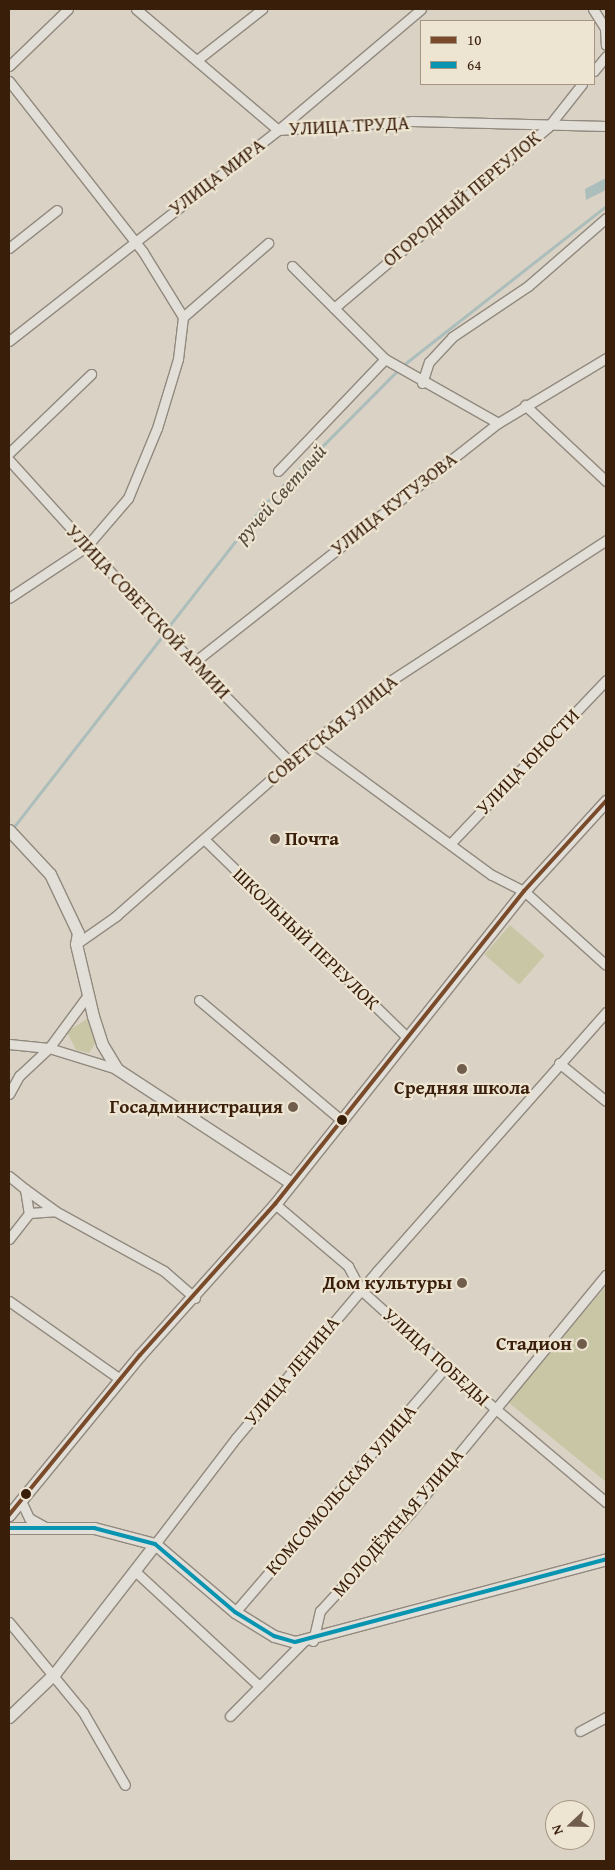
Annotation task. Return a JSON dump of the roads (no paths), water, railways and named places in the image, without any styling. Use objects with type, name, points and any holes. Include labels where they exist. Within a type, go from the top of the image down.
[{"type":"street","points":[[9,66],[68,9]]},
{"type":"street","name":"УЛИЦА ТРУДА","points":[[136,9],[278,130],[412,122],[548,127],[606,126]]},
{"type":"street","points":[[198,60],[262,9]]},
{"type":"street","name":"УЛИЦА МИРА","points":[[9,341],[132,240],[278,130],[422,9]]},
{"type":"street","points":[[593,9],[606,28],[606,45]]},
{"type":"street","points":[[595,69],[606,56]]},
{"type":"street","points":[[9,81],[132,240],[183,317],[178,359],[146,462],[128,498],[86,547],[9,598]]},
{"type":"street","name":"ОГОРОДНЫЙ ПЕРЕУЛОК","points":[[334,308],[548,127],[581,85]]},
{"type":"street","points":[[9,248],[57,210]]},
{"type":"street","points":[[422,383],[429,362],[452,337],[528,286],[606,218]]},
{"type":"street","points":[[183,317],[268,243]]},
{"type":"street","points":[[292,266],[385,359],[422,383],[498,423]]},
{"type":"street","name":"УЛИЦА КУТУЗОВА","points":[[192,663],[498,423],[606,358]]},
{"type":"street","points":[[278,471],[385,359]]},
{"type":"street","points":[[9,453],[91,374]]},
{"type":"street","points":[[525,405],[606,481]]},
{"type":"street","name":"УЛИЦА СОВЕТСКОЙ АРМИИ","points":[[9,460],[192,663],[290,762]]},
{"type":"street","name":"СОВЕТСКАЯ УЛИЦА","points":[[76,944],[116,916],[206,841],[312,742],[390,681],[606,540]]},
{"type":"street","name":"УЛИЦА ЮНОСТИ","points":[[450,844],[606,680]]},
{"type":"street","points":[[312,742],[492,875],[524,891],[606,965]]},
{"type":"street","points":[[9,1515],[22,1503],[120,1379],[195,1298],[275,1204],[340,1119],[524,891],[606,801]]},
{"type":"street","points":[[9,830],[50,874],[78,933],[76,944],[102,1044],[117,1069]]},
{"type":"street","name":"ШКОЛЬНЫЙ ПЕРЕУЛОК","points":[[206,841],[407,1036]]},
{"type":"street","points":[[9,1094],[18,1076],[49,1048],[88,995]]},
{"type":"street","points":[[199,1000],[340,1119]]},
{"type":"street","name":"УЛИЦА ЛЕНИНА","points":[[9,1717],[55,1674],[136,1572],[236,1438],[361,1290],[559,1063],[606,1012]]},
{"type":"street","points":[[9,1044],[49,1048],[117,1069],[291,1183]]},
{"type":"street","points":[[559,1063],[606,1101]]},
{"type":"street","points":[[9,1176],[55,1211],[164,1271],[195,1298]]},
{"type":"street","points":[[25,1189],[29,1214]]},
{"type":"street","name":"УЛИЦА ПОБЕДЫ","points":[[275,1204],[348,1266],[361,1290],[446,1367],[606,1502]]},
{"type":"street","points":[[9,1239],[29,1214],[55,1211]]},
{"type":"street","name":"МОЛОДЁЖНАЯ УЛИЦА","points":[[308,1642],[320,1611],[411,1512],[606,1274]]},
{"type":"street","points":[[9,1301],[120,1379]]},
{"type":"street","name":"КОМСОМОЛЬСКАЯ УЛИЦА","points":[[235,1612],[446,1367]]},
{"type":"street","points":[[22,1503],[29,1518],[45,1527]]},
{"type":"street","points":[[9,1528],[94,1528],[156,1544],[235,1612],[274,1636],[308,1642],[606,1559]]},
{"type":"street","points":[[136,1572],[259,1686]]},
{"type":"street","points":[[9,1622],[55,1674],[109,1751],[126,1785]]},
{"type":"street","points":[[230,1716],[259,1686],[308,1642]]},
{"type":"street","points":[[580,1730],[606,1718]]},
{"type":"waterway","name":"ручей Светлый","points":[[402,366],[606,206]]},
{"type":"waterway","name":"ручей Светлый","points":[[166,630],[262,507],[398,370]]},
{"type":"waterway","name":"ручей Светлый","points":[[13,828],[163,635]]},
{"type":"place","name":"Почта","points":[[275,839]]},
{"type":"place","name":"Средняя школа","points":[[462,1069]]},
{"type":"place","name":"Госадминистрация","points":[[293,1107]]},
{"type":"place","name":"Дом культуры","points":[[462,1283]]},
{"type":"place","name":"Стадион","points":[[582,1344]]}]
